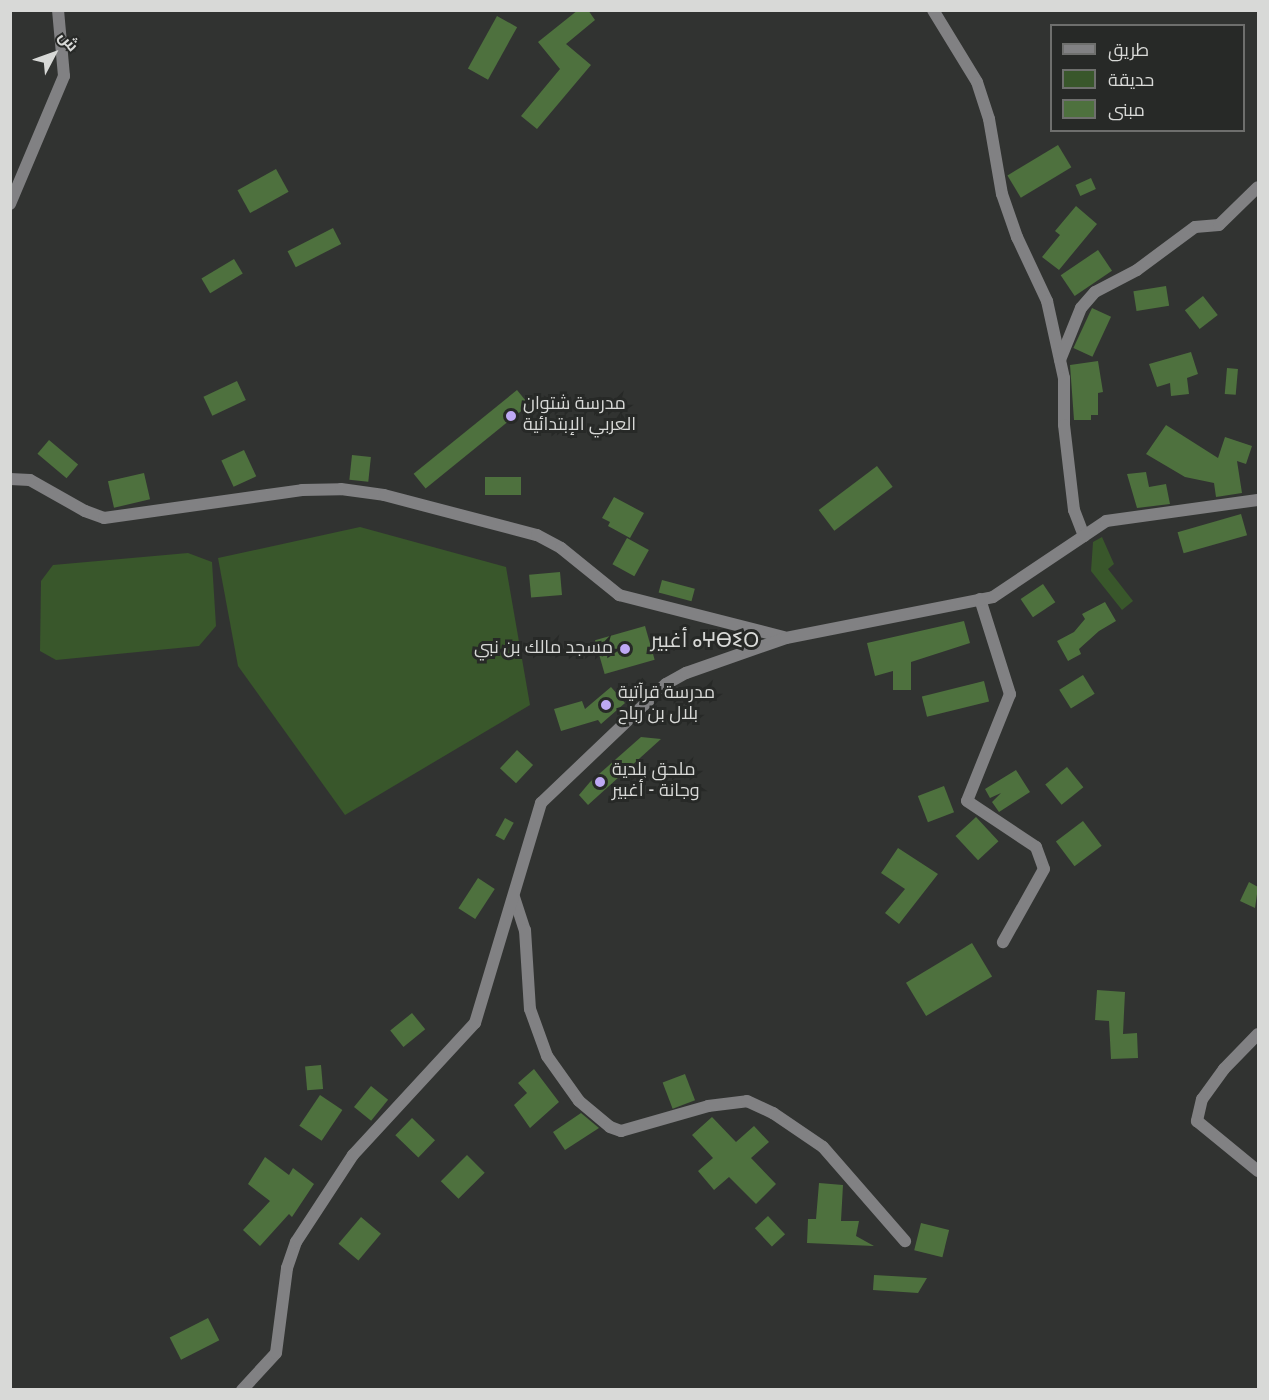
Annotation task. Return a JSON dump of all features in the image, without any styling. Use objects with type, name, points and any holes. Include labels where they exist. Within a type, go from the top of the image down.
[{"type":"street","points":[[10,204],[64,76],[58,10]]},
{"type":"street","points":[[933,10],[978,82],[989,119],[1002,194],[1017,237],[1047,301],[1060,361],[1074,510],[1084,536]]},
{"type":"street","points":[[1060,361],[1081,308],[1095,292],[1137,270],[1195,228],[1219,225],[1258,187]]},
{"type":"street","points":[[10,479],[30,480],[85,511],[104,518],[302,490],[341,489],[384,495],[541,537],[619,595],[786,638]]},
{"type":"street","points":[[242,1389],[276,1353],[287,1268],[296,1242],[353,1155],[475,1023],[541,803],[548,793],[666,684],[686,673],[786,638],[993,597],[1106,520],[1258,500]]},
{"type":"street","points":[[980,599],[1010,694],[967,801],[1036,847],[1044,869],[1004,942]]},
{"type":"street","points":[[514,897],[525,930],[530,1009],[547,1056],[579,1101],[610,1127],[621,1131],[720,1103],[747,1101],[823,1147],[905,1241]]},
{"type":"street","points":[[1258,1034],[1224,1069],[1202,1099],[1197,1121],[1258,1172]]},
{"type":"green space","points":[[360,527],[506,567],[530,705],[345,815],[238,666],[218,558]]},
{"type":"green space","points":[[1102,537],[1114,564],[1108,569],[1133,601],[1122,610],[1091,571],[1093,542]]},
{"type":"green space","points":[[188,553],[212,562],[216,626],[199,646],[56,660],[40,651],[41,581],[53,565]]},
{"type":"building","points":[[578,10],[588,10],[595,20],[566,44],[591,65],[537,129],[521,116],[560,69],[538,42]]},
{"type":"building","points":[[497,16],[517,27],[488,80],[468,68]]},
{"type":"building","points":[[1058,145],[1071,167],[1021,198],[1007,175]]},
{"type":"building","points":[[276,169],[289,192],[250,213],[238,190]]},
{"type":"building","points":[[1091,178],[1096,189],[1080,196],[1075,185]]},
{"type":"building","points":[[1076,206],[1097,224],[1059,270],[1042,257],[1060,235],[1055,231]]},
{"type":"building","points":[[333,228],[341,244],[296,267],[288,251]]},
{"type":"building","points":[[1098,250],[1112,271],[1075,296],[1061,275]]},
{"type":"building","points":[[234,259],[243,274],[210,293],[201,279]]},
{"type":"building","points":[[1166,286],[1169,306],[1137,311],[1133,291]]},
{"type":"building","points":[[1203,296],[1218,315],[1200,329],[1185,310]]},
{"type":"building","points":[[1092,308],[1111,317],[1092,357],[1073,348]]},
{"type":"building","points":[[1191,352],[1198,374],[1187,378],[1189,394],[1171,396],[1170,383],[1157,387],[1149,364]]},
{"type":"building","points":[[1098,361],[1103,392],[1098,393],[1098,415],[1091,415],[1091,420],[1074,420],[1070,365]]},
{"type":"building","points":[[1227,368],[1238,369],[1236,395],[1225,394]]},
{"type":"building","points":[[237,381],[246,400],[212,416],[203,397]]},
{"type":"building","points":[[517,390],[529,405],[426,488],[414,474]]},
{"type":"building","points":[[1166,425],[1218,458],[1225,437],[1252,446],[1246,464],[1237,461],[1242,493],[1216,497],[1214,483],[1185,477],[1146,454]]},
{"type":"building","points":[[49,440],[78,464],[67,478],[37,454]]},
{"type":"building","points":[[244,450],[256,476],[234,487],[221,461]]},
{"type":"building","points":[[352,455],[371,457],[368,482],[349,480]]},
{"type":"building","points":[[877,466],[893,487],[834,531],[819,510]]},
{"type":"building","points":[[1146,472],[1149,487],[1166,484],[1170,504],[1137,508],[1127,474]]},
{"type":"building","points":[[144,473],[150,499],[114,508],[108,481]]},
{"type":"building","points":[[485,477],[521,477],[521,495],[485,495]]},
{"type":"building","points":[[614,497],[644,513],[630,538],[608,526],[610,522],[602,518]]},
{"type":"building","points":[[1241,514],[1247,535],[1184,553],[1178,532]]},
{"type":"building","points":[[627,538],[649,550],[634,576],[612,564]]},
{"type":"building","points":[[560,572],[562,595],[531,598],[529,575]]},
{"type":"building","points":[[662,580],[695,589],[691,601],[659,593]]},
{"type":"building","points":[[1043,584],[1055,602],[1033,617],[1021,599]]},
{"type":"building","points":[[1105,602],[1116,621],[1099,631],[1079,649],[1081,654],[1068,661],[1057,641],[1074,632],[1085,619],[1082,614]]},
{"type":"building","points":[[964,621],[970,643],[911,662],[911,690],[893,690],[893,671],[875,676],[867,643]]},
{"type":"building","name":"مسجد مالك بن نبي","points":[[645,626],[655,660],[605,674],[595,640]]},
{"type":"building","points":[[543,642],[545,653],[529,656],[527,645]]},
{"type":"building","points":[[1083,675],[1095,694],[1071,708],[1059,690]]},
{"type":"building","points":[[984,681],[989,701],[927,717],[922,696]]},
{"type":"building","points":[[611,687],[625,703],[601,724],[598,720],[561,731],[554,709],[582,701],[585,709]]},
{"type":"building","points":[[641,737],[661,739],[588,805],[579,795],[590,782]]},
{"type":"building","points":[[517,750],[533,765],[516,783],[500,768]]},
{"type":"building","points":[[1067,767],[1083,787],[1062,805],[1045,785]]},
{"type":"building","points":[[1016,770],[1030,792],[999,812],[992,802],[1001,793],[990,798],[985,789]]},
{"type":"building","points":[[944,786],[954,812],[928,822],[918,796]]},
{"type":"building","points":[[976,817],[999,841],[978,860],[956,836]]},
{"type":"building","points":[[505,818],[514,823],[504,840],[495,835]]},
{"type":"building","points":[[1083,821],[1102,846],[1075,866],[1056,841]]},
{"type":"building","points":[[898,848],[938,874],[899,924],[885,913],[905,889],[881,873]]},
{"type":"building","points":[[478,878],[495,889],[475,919],[458,908]]},
{"type":"building","points":[[1249,882],[1258,887],[1255,908],[1240,901]]},
{"type":"building","points":[[972,943],[992,976],[926,1016],[906,983]]},
{"type":"building","points":[[1097,990],[1125,992],[1123,1034],[1137,1033],[1138,1058],[1111,1059],[1109,1021],[1095,1020]]},
{"type":"building","points":[[412,1013],[425,1029],[403,1047],[390,1031]]},
{"type":"building","points":[[321,1065],[323,1089],[307,1090],[305,1066]]},
{"type":"building","points":[[534,1069],[559,1102],[530,1128],[514,1105],[527,1093],[518,1083]]},
{"type":"building","points":[[685,1074],[695,1100],[673,1109],[663,1083]]},
{"type":"building","points":[[371,1086],[388,1100],[371,1121],[354,1107]]},
{"type":"building","points":[[320,1095],[342,1110],[322,1141],[299,1126]]},
{"type":"building","points":[[581,1113],[599,1128],[565,1150],[553,1132]]},
{"type":"building","points":[[712,1117],[736,1142],[754,1126],[769,1142],[751,1158],[776,1184],[756,1204],[729,1177],[714,1190],[698,1171],[713,1158],[692,1135]]},
{"type":"building","points":[[412,1118],[435,1140],[418,1157],[395,1135]]},
{"type":"building","points":[[467,1155],[485,1173],[459,1199],[441,1181]]},
{"type":"building","points":[[265,1157],[289,1175],[293,1168],[314,1184],[292,1217],[289,1214],[260,1246],[243,1230],[270,1201],[248,1184]]},
{"type":"building","points":[[819,1183],[843,1185],[841,1221],[859,1221],[856,1236],[874,1246],[807,1243],[808,1219],[816,1219]]},
{"type":"building","points":[[768,1216],[785,1234],[772,1247],[755,1228]]},
{"type":"building","points":[[361,1217],[381,1234],[358,1261],[339,1244]]},
{"type":"building","points":[[921,1223],[949,1230],[942,1257],[914,1250]]},
{"type":"building","points":[[874,1275],[927,1278],[918,1293],[873,1290]]},
{"type":"building","points":[[208,1318],[219,1340],[181,1360],[170,1338]]},
{"type":"place","name":"مدرسة شتوان العربي الإبتدائية","points":[[511,416]]},
{"type":"place","name":"مسجد مالك بن نبي","points":[[625,649]]},
{"type":"place","name":"مدرسة قرآتية بلال بن رباح","points":[[606,705]]},
{"type":"place","name":"ملحق بلدية وجانة - أغبير","points":[[600,782]]},
{"type":"district","name":"أغبير ⴰⵖⴱⵉⵔ","points":[[705,642]]}]
